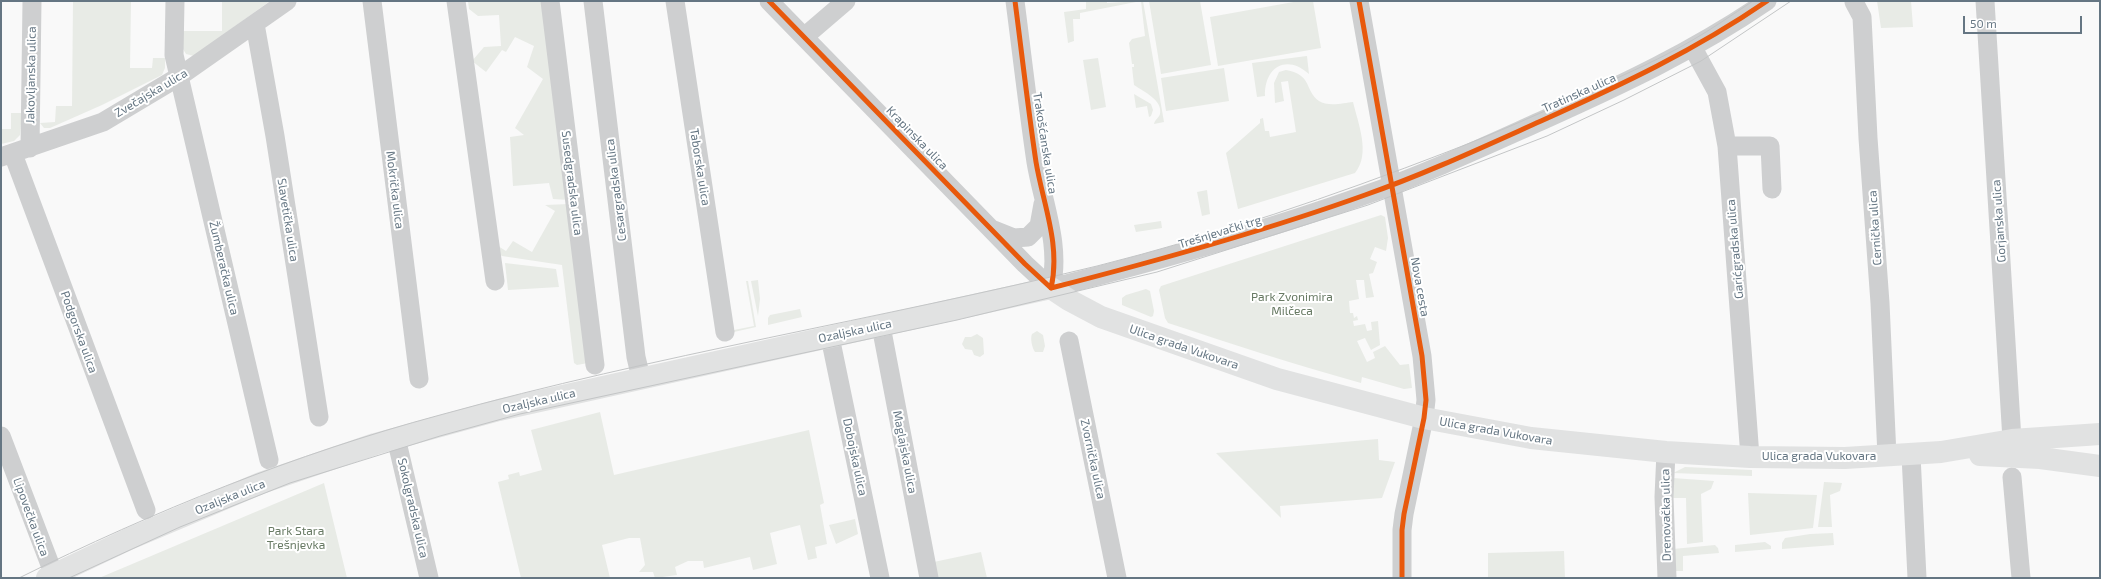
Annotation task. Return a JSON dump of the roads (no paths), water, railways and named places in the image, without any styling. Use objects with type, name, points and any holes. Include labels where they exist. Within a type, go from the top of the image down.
[{"type":"main road","name":"Ozaljska ulica","points":[[50,576],[129,539],[261,484],[396,438],[499,410],[1051,288]]},
{"type":"main road","name":"Ulica grada Vukovara","points":[[1051,288],[1088,312],[1277,379],[1424,418],[1532,438],[1666,452],[1845,458],[1911,455],[1941,452],[2012,440],[2100,434]]},
{"type":"main road","name":"Ulica grada Vukovara","points":[[1941,452],[2040,458],[2100,466]]},
{"type":"street","name":"Jakovljanska ulica","points":[[15,153],[32,1]]},
{"type":"street","name":"Žumberačka ulica","points":[[175,1],[174,55],[269,460]]},
{"type":"street","name":"Zvečajska ulica","points":[[15,153],[103,122],[180,76],[287,1]]},
{"type":"street","name":"Mokrička ulica","points":[[372,1],[420,380]]},
{"type":"street","points":[[456,1],[495,281]]},
{"type":"street","name":"Susedgradska ulica","points":[[550,1],[595,366]]},
{"type":"street","name":"Cesargradska ulica","points":[[593,1],[636,357],[641,378]]},
{"type":"street","name":"Taborska ulica","points":[[675,1],[725,332]]},
{"type":"street","name":"Krapinska ulica","points":[[769,1],[1051,288]]},
{"type":"street","points":[[804,37],[846,1]]},
{"type":"street","name":"Trakošćanska ulica","points":[[1015,1],[1043,199],[1054,245],[1055,267],[1051,288]]},
{"type":"street","name":"Nova cesta","points":[[1359,1],[1422,356],[1426,387],[1424,418],[1404,514],[1402,530],[1402,578]]},
{"type":"street","name":"Gorjanska ulica","points":[[1985,1],[2012,440]]},
{"type":"street","name":"Cernička ulica","points":[[1854,2],[1862,17],[1868,138],[1880,303],[1887,456]]},
{"type":"street","name":"Tratinska ulica","points":[[1391,186],[1590,100],[1693,48],[1757,4]]},
{"type":"street","name":"Slavetička ulica","points":[[255,24],[275,136],[319,417]]},
{"type":"street","name":"Garićgradska ulica","points":[[1693,48],[1717,92],[1727,146],[1750,456]]},
{"type":"street","points":[[1727,146],[1770,146],[1772,189]]},
{"type":"street","name":"Podgorska ulica","points":[[15,153],[146,510]]},
{"type":"street","name":"Trešnjevački trg","points":[[1051,288],[1228,240],[1391,186]]},
{"type":"street","points":[[992,229],[1007,236],[1020,238],[1028,237],[1039,226],[1043,199]]},
{"type":"street","name":"Maglajska ulica","points":[[881,326],[929,578]]},
{"type":"street","name":"Dobojska ulica","points":[[830,337],[880,578]]},
{"type":"street","name":"Zvornička ulica","points":[[1069,341],[1117,578]]},
{"type":"street","name":"Lipovečka ulica","points":[[1,436],[50,576]]},
{"type":"street","name":"Sokolgradska ulica","points":[[396,438],[429,578]]},
{"type":"street","name":"Drenovačka ulica","points":[[1666,452],[1664,497],[1667,578]]},
{"type":"street","points":[[1911,455],[1917,578]]},
{"type":"street","points":[[2012,477],[2021,578]]},
{"type":"tram line","points":[[19,578],[70,553],[173,507],[279,466],[386,430],[522,394],[686,355],[933,303],[1097,266],[1186,242],[1274,214],[1447,152],[1543,112],[1669,53],[1707,32],[1753,1]]},
{"type":"tram line","points":[[69,578],[180,527],[290,483],[440,436],[520,414],[957,320],[1157,272],[1368,205],[1547,136],[1624,100],[1701,61],[1791,1]]},
{"type":"park label","name":"Park Zvonimira Milčeca","points":[[1292,304]]},
{"type":"park label","name":"Park Stara Trešnjevka","points":[[296,538]]}]
